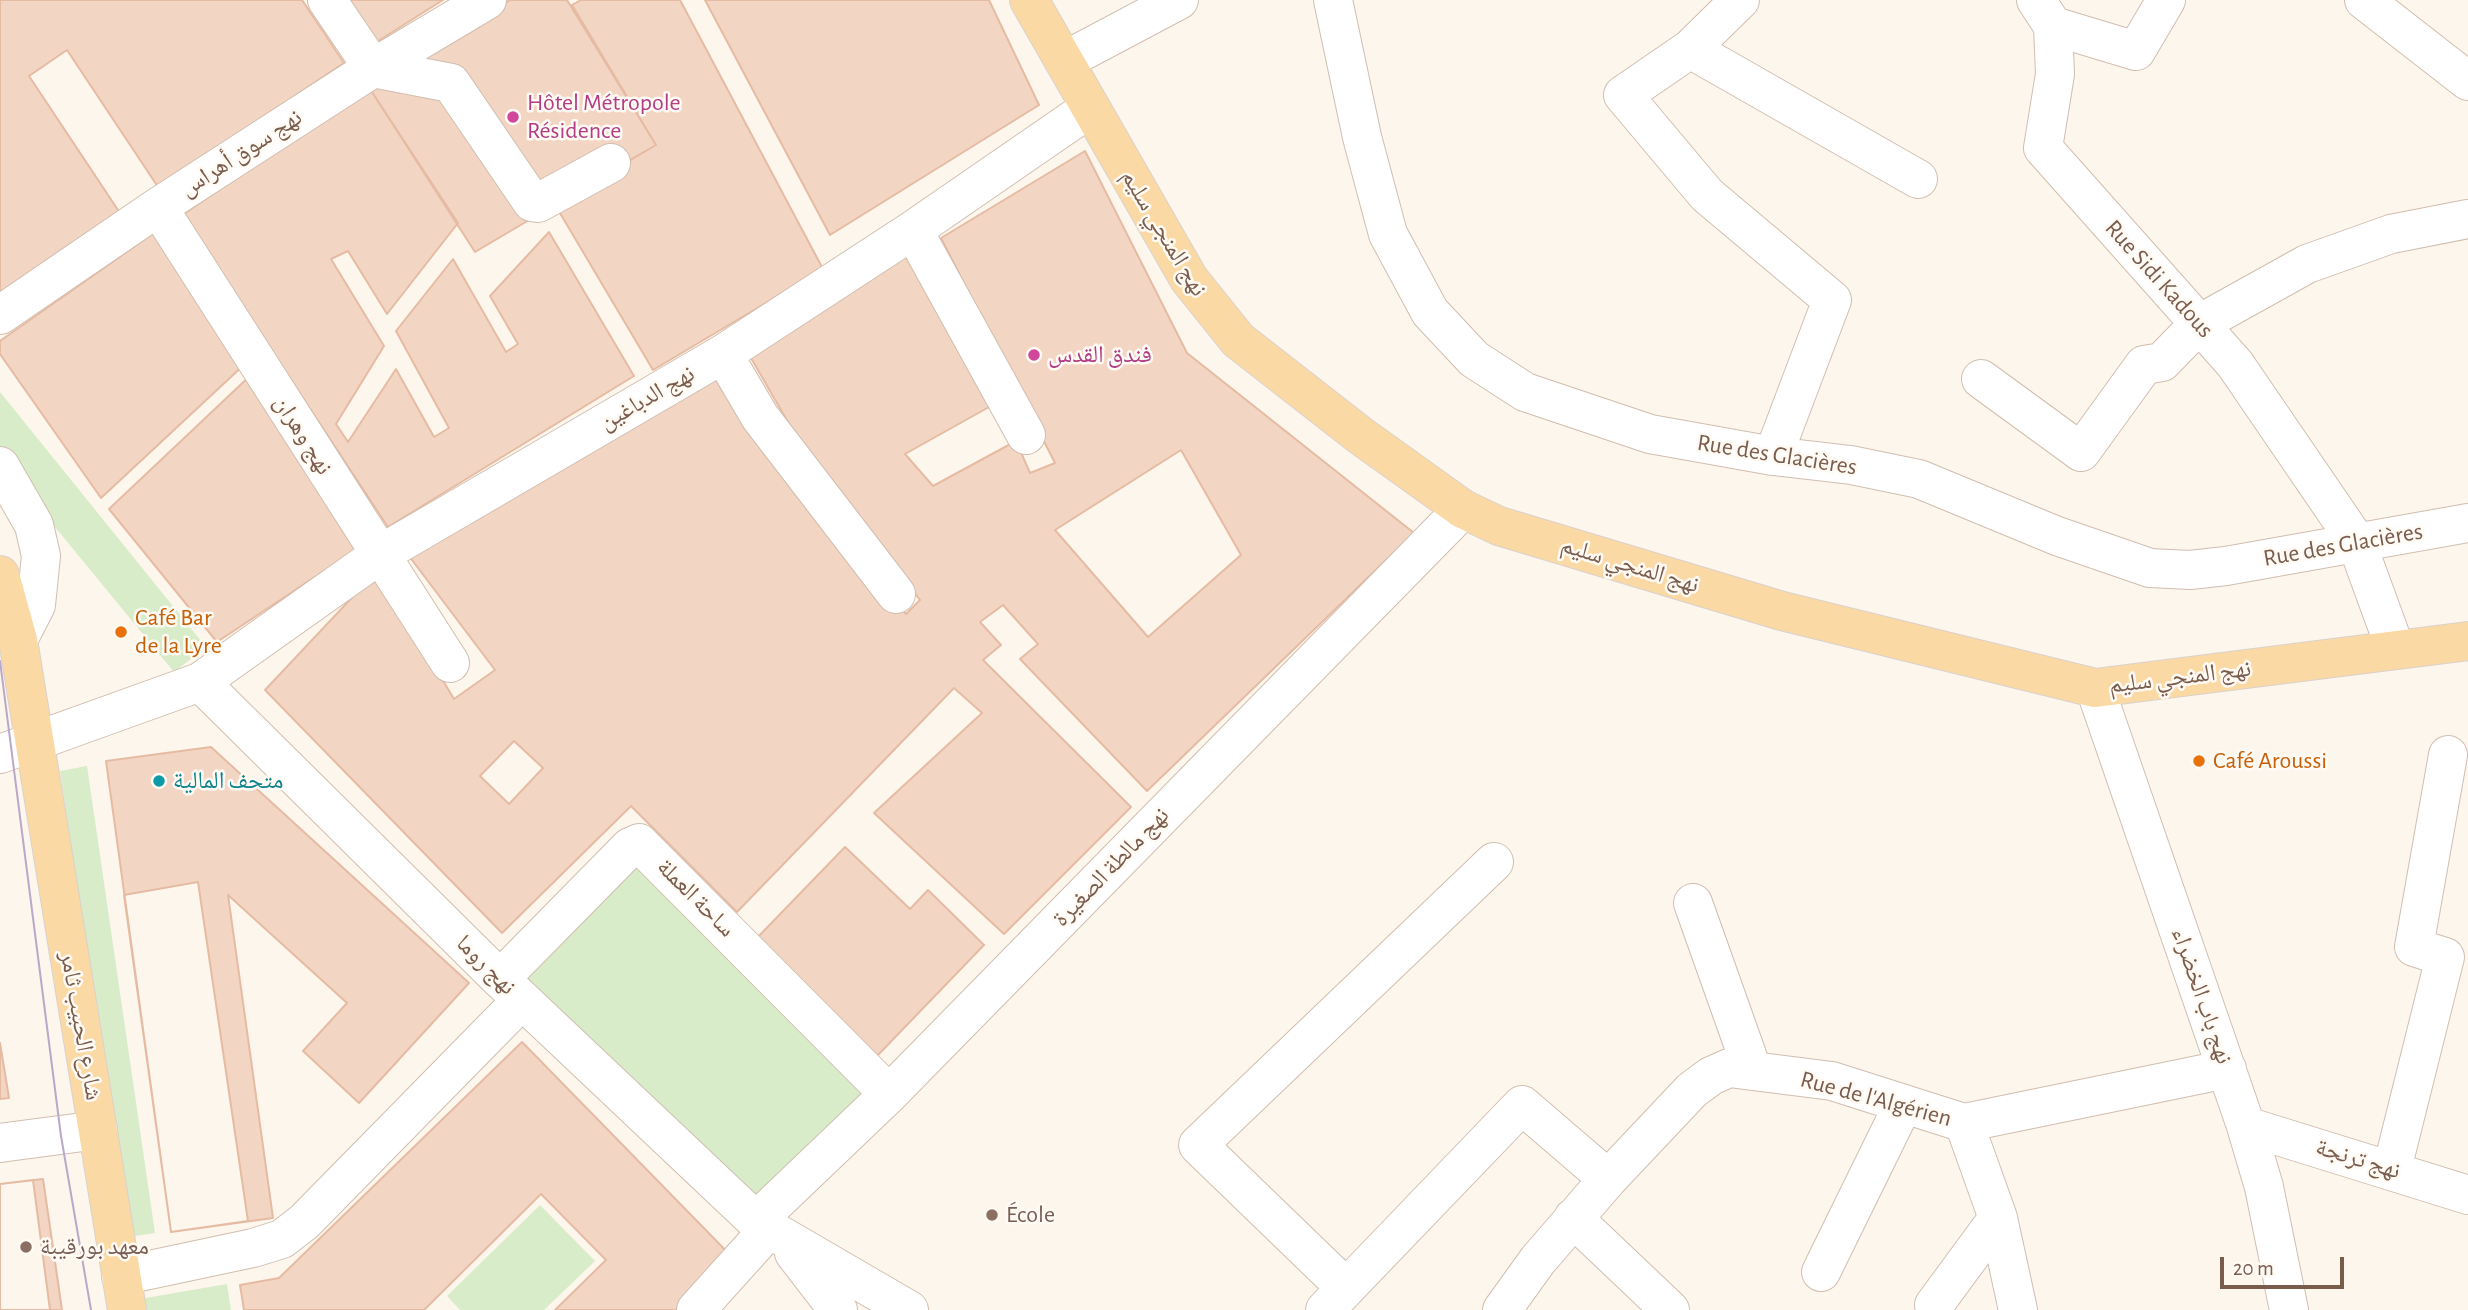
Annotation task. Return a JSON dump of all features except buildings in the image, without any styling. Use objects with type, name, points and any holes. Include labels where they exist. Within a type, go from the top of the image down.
[{"type":"main road","name":"نهج المنجي سليم","points":[[1029,0],[1189,279],[1238,340],[1361,436],[1463,509],[1499,526],[1782,611],[2095,688],[2468,640]]},
{"type":"main road","points":[[0,576],[18,640],[16,748]]},
{"type":"main road","name":"شارع الحبيب ثامر","points":[[16,748],[98,1130],[124,1293]]},
{"type":"street","points":[[327,0],[373,68],[451,83],[532,202],[538,203],[611,163]]},
{"type":"street","name":"نهج سوق أهراس","points":[[0,315],[158,207],[373,68],[487,0]]},
{"type":"street","points":[[1064,61],[1179,0]]},
{"type":"street","name":"Rue des Glacières","points":[[1333,0],[1362,137],[1388,234],[1430,312],[1474,359],[1525,392],[1572,411],[1650,434],[1773,456],[1851,465],[1919,479],[2057,536],[2150,568],[2190,570],[2226,566],[2468,523]]},
{"type":"street","points":[[1740,0],[1690,49],[1623,95],[1707,195],[1832,300],[1773,456]]},
{"type":"street","points":[[2045,13],[2136,51],[2166,0]]},
{"type":"street","points":[[2364,0],[2468,81]]},
{"type":"street","name":"Rue Sidi Kadous","points":[[2045,13],[2055,75],[2043,148],[2235,364],[2356,541],[2395,648]]},
{"type":"street","points":[[1690,49],[1918,179]]},
{"type":"street","name":"نهج الدباغين","points":[[16,748],[201,682],[379,555],[723,354],[913,230],[1090,108]]},
{"type":"street","name":"نهج وهران","points":[[158,207],[450,663]]},
{"type":"street","points":[[1981,379],[2081,452],[2144,365],[2162,362],[2199,324],[2307,264],[2391,234],[2468,219]]},
{"type":"street","points":[[913,230],[1026,435]]},
{"type":"street","points":[[723,354],[761,417],[896,594]]},
{"type":"street","points":[[0,466],[34,525],[41,556],[36,605],[18,640]]},
{"type":"street","name":"نهج مالطة الصغيرة","points":[[696,1310],[889,1094],[1463,509]]},
{"type":"street","name":"نهج روما","points":[[201,682],[511,990],[769,1229]]},
{"type":"street","name":"نهج باب الخضراء","points":[[2095,688],[2246,1126],[2264,1187],[2290,1310]]},
{"type":"street","points":[[2392,1169],[2445,957],[2414,947],[2448,755]]},
{"type":"street","name":"ساحة العملة","points":[[511,990],[630,847],[639,843],[889,1094]]},
{"type":"street","points":[[1494,862],[1198,1145],[1335,1299],[1522,1105],[1608,1179]]},
{"type":"street","points":[[1693,903],[1752,1069]]},
{"type":"street","points":[[124,1293],[282,1239],[303,1222],[511,990]]},
{"type":"street","name":"Rue de l'Algérien","points":[[1502,1310],[1573,1218],[1608,1179],[1692,1090],[1711,1076],[1729,1068],[1752,1069],[1832,1082],[1964,1123],[2227,1069]]},
{"type":"street","points":[[1821,1272],[1903,1105]]},
{"type":"street","points":[[1964,1123],[1998,1218],[2018,1310]]},
{"type":"street","name":"نهج ترنجة","points":[[2246,1126],[2392,1169],[2468,1195]]},
{"type":"street","points":[[0,1143],[98,1130]]},
{"type":"street","points":[[1573,1218],[1670,1310]]},
{"type":"street","points":[[1934,1305],[1998,1218]]},
{"type":"street","points":[[769,1229],[838,1310]]},
{"type":"street","points":[[769,1229],[909,1310]]},
{"type":"green space","points":[[0,392],[206,647],[174,672],[0,460]]},
{"type":"green space","points":[[87,766],[155,1233],[128,1237],[60,771]]},
{"type":"green space","points":[[639,856],[875,1092],[751,1216],[516,980]]},
{"type":"green space","points":[[540,1205],[595,1261],[544,1310],[460,1310],[447,1296]]},
{"type":"green space","points":[[227,1284],[231,1310],[135,1310],[134,1300]]},
{"type":"tram line","points":[[0,661],[61,1136],[91,1310]]},
{"type":"place","name":"Hôtel Métropole Résidence","points":[[513,117]]},
{"type":"place","name":"فندق القدس","points":[[1034,355]]},
{"type":"place","name":"Café Bar de la Lyre","points":[[121,632]]},
{"type":"place","name":"Café Aroussi","points":[[2199,761]]},
{"type":"place","name":"متحف المالية","points":[[159,781]]},
{"type":"place","name":"École","points":[[992,1215]]},
{"type":"place","name":"معهد بورقيبة","points":[[26,1247]]}]
